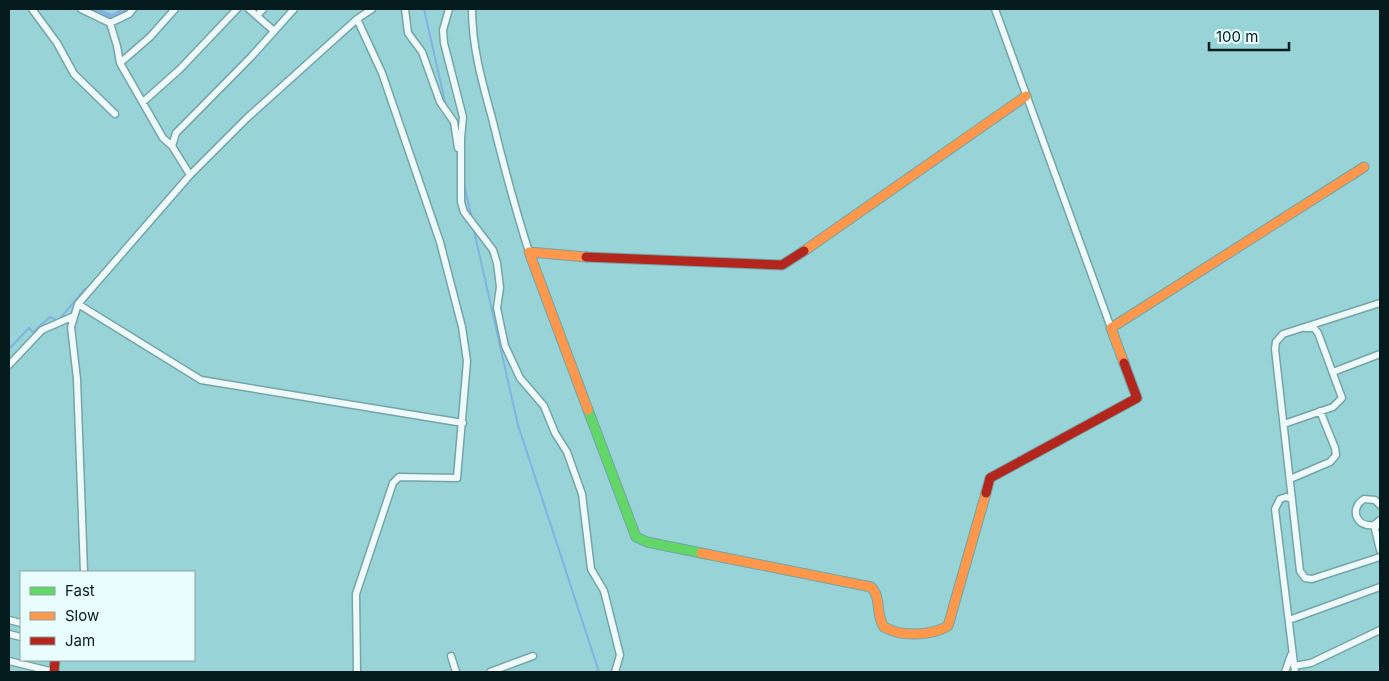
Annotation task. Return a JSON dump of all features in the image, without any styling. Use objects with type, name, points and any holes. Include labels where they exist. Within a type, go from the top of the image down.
[{"type":"street","points":[[32,9],[57,43],[74,74],[115,114]]},
{"type":"street","points":[[81,9],[110,23],[120,63],[163,138],[172,146],[190,175]]},
{"type":"street","points":[[110,23],[129,14],[133,9]]},
{"type":"street","points":[[120,63],[150,37],[175,9]]},
{"type":"street","points":[[143,102],[180,69],[237,9]]},
{"type":"street","points":[[250,9],[274,31]]},
{"type":"street","points":[[256,16],[264,9]]},
{"type":"street","points":[[172,146],[176,133],[294,9]]},
{"type":"street","points":[[84,571],[77,379],[71,327],[78,304],[190,175],[247,118],[357,19],[372,9]]},
{"type":"street","points":[[405,9],[408,33],[422,52],[440,102],[454,122],[461,157]]},
{"type":"street","points":[[449,9],[443,30],[447,60],[454,78],[464,117],[461,157],[461,202],[464,212],[493,250],[497,263],[500,287],[497,308],[504,346],[520,378],[544,406],[555,433],[567,452],[582,494],[591,569],[604,591],[620,655],[615,672]]},
{"type":"street","points":[[472,9],[472,39],[478,65],[511,194],[529,252],[636,537],[647,542],[871,587],[877,592],[883,626],[896,632],[937,632],[948,626],[990,478],[1137,398],[995,9]]},
{"type":"street","points":[[357,19],[382,74],[440,242],[462,327],[467,361],[457,478],[399,477],[393,483],[356,594],[357,672]]},
{"type":"street","points":[[529,252],[630,260],[782,265],[864,211],[1026,96]]},
{"type":"street","points":[[1111,328],[1364,167]]},
{"type":"street","points":[[78,304],[201,380],[463,423]]},
{"type":"street","points":[[1380,304],[1283,334],[1276,342],[1300,571],[1305,578],[1312,579],[1380,557]]},
{"type":"street","points":[[9,365],[42,330],[74,316]]},
{"type":"street","points":[[1318,332],[1322,322]]},
{"type":"street","points":[[1284,424],[1340,403],[1342,398],[1318,332],[1314,328],[1302,328]]},
{"type":"street","points":[[1333,372],[1380,354]]},
{"type":"street","points":[[1290,479],[1330,462],[1336,455],[1320,411]]},
{"type":"street","points":[[1292,499],[1286,497],[1280,499],[1275,509],[1295,669],[1380,630]]},
{"type":"street","points":[[1380,505],[1370,498],[1364,499],[1357,506],[1356,517],[1359,522],[1368,526],[1378,524],[1380,550]]},
{"type":"street","points":[[1289,620],[1380,587]]},
{"type":"street","points":[[1285,672],[1291,661],[1292,647]]},
{"type":"street","points":[[451,656],[456,672]]},
{"type":"street","points":[[490,672],[533,656]]},
{"type":"street","points":[[9,661],[54,672]]},
{"type":"waterway","points":[[93,9],[112,17],[127,9]]},
{"type":"waterway","points":[[424,9],[446,106]]},
{"type":"waterway","points":[[450,121],[453,136]]},
{"type":"waterway","points":[[464,184],[472,219]]},
{"type":"waterway","points":[[474,231],[518,425],[599,672]]},
{"type":"waterway","points":[[9,349],[29,328],[33,332],[50,317],[58,321],[85,289]]},
{"type":"traffic: fast","points":[[588,410],[636,537],[647,542],[701,553]]},
{"type":"traffic: slow","points":[[804,251],[1026,96]]},
{"type":"traffic: slow","points":[[1124,363],[1111,328],[1364,167]]},
{"type":"traffic: slow","points":[[586,257],[529,252],[588,410]]},
{"type":"traffic: slow","points":[[701,553],[871,587],[876,596],[881,622],[884,627],[907,634],[933,632],[948,626],[986,493]]},
{"type":"traffic: jam","points":[[586,257],[782,265],[804,251]]},
{"type":"traffic: jam","points":[[986,493],[990,478],[1137,398],[1124,363]]},
{"type":"traffic: jam","points":[[54,672],[55,661]]}]
